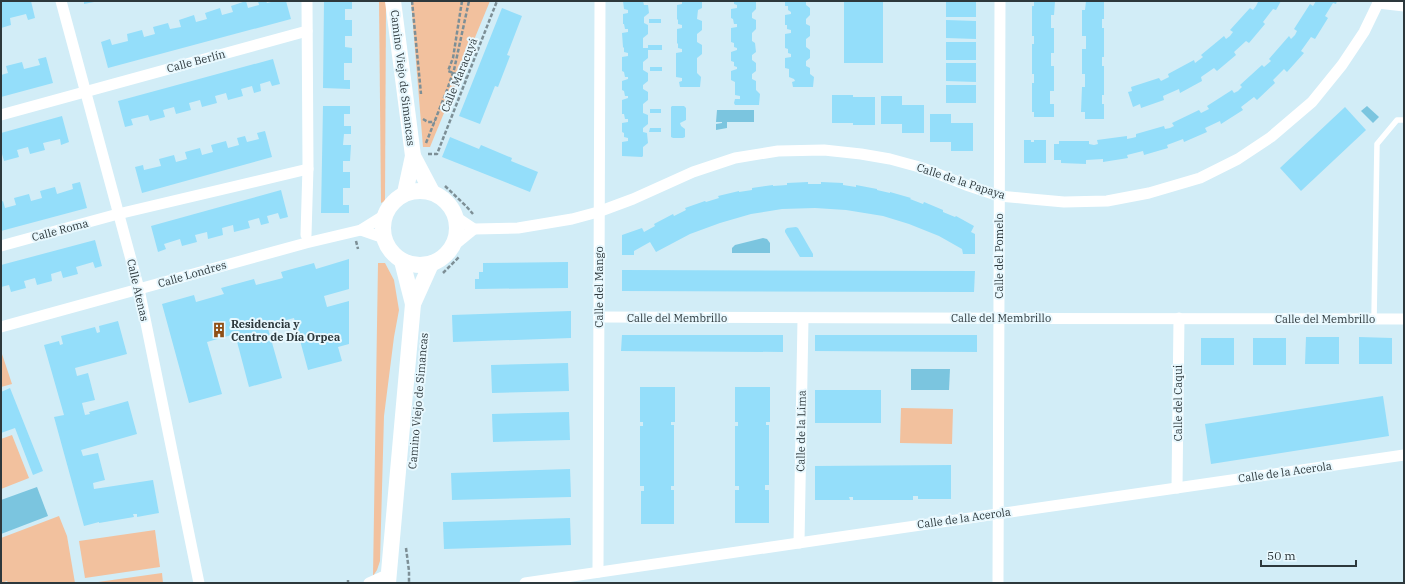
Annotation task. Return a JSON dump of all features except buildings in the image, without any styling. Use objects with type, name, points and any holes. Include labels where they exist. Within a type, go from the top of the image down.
[{"type":"main road","name":"Camino Viejo de Simancas","points":[[393,1],[422,155],[436,187]]},
{"type":"main road","name":"Camino Viejo de Simancas","points":[[406,193],[422,155]]},
{"type":"main road","points":[[436,187],[441,196],[453,209],[458,227],[457,251],[444,256],[435,271],[421,265],[402,261],[390,249],[384,238],[383,226],[385,215],[390,206],[398,197],[413,191],[436,187]]},
{"type":"main road","name":"Camino Viejo de Simancas","points":[[389,579],[413,304],[402,261]]},
{"type":"main road","name":"Camino Viejo de Simancas","points":[[413,304],[435,271]]},
{"type":"street","name":"Calle Atenas","points":[[61,1],[139,289],[199,583]]},
{"type":"street","points":[[306,235],[308,168],[307,1]]},
{"type":"street","name":"Calle del Mango","points":[[598,572],[598,212],[600,1]]},
{"type":"street","name":"Calle del Pomelo","points":[[998,583],[1000,1]]},
{"type":"street","points":[[1379,2],[1404,6]]},
{"type":"street","name":"Calle de la Papaya","points":[[474,224],[518,228],[572,219],[598,212],[633,199],[693,172],[735,158],[778,151],[824,150],[890,159],[922,168],[999,196],[1064,202],[1107,201],[1149,193],[1200,178],[1238,159],[1271,136],[1312,102],[1342,65],[1364,32],[1379,2]]},
{"type":"street","name":"Calle Berlín","points":[[86,92],[307,31]]},
{"type":"street","points":[[1,115],[86,92]]},
{"type":"street","points":[[118,214],[308,168]]},
{"type":"street","name":"Calle Roma","points":[[1,246],[118,214]]},
{"type":"street","name":"Calle Londres","points":[[1,327],[306,243],[361,230],[385,215]]},
{"type":"street","points":[[456,217],[474,224],[457,251]]},
{"type":"street","points":[[361,230],[384,238]]},
{"type":"street","name":"Calle del Membrillo","points":[[599,317],[803,319],[1404,319]]},
{"type":"street","name":"Calle del Caqui","points":[[1177,488],[1179,318]]},
{"type":"street","name":"Calle de la Lima","points":[[799,544],[803,319]]},
{"type":"street","name":"Calle de la Acerola","points":[[524,583],[1404,455]]},
{"type":"street","points":[[369,583],[389,579]]},
{"type":"lane","points":[[1374,319],[1376,144],[1397,120],[1404,120]]},
{"type":"path","name":"Camino Viejo de Simancas","points":[[412,1],[421,98]]},
{"type":"path","points":[[462,1],[453,58],[448,71],[467,78]]},
{"type":"path","points":[[423,119],[428,122],[435,122],[453,72],[469,1]]},
{"type":"path","name":"Calle Maracuyá","points":[[437,154],[497,1]]},
{"type":"path","name":"Camino Viejo de Simancas","points":[[422,112],[423,125]]},
{"type":"path","name":"Camino Viejo de Simancas","points":[[425,138],[425,145],[435,122]]},
{"type":"path","points":[[436,187],[472,212],[474,224]]},
{"type":"path","points":[[435,271],[457,251]]},
{"type":"path","points":[[406,546],[409,583]]},
{"type":"shaded area","points":[[379,1],[385,1],[386,4],[385,201],[381,203]]},
{"type":"shaded area","points":[[411,1],[490,1],[430,147],[423,147]]},
{"type":"shaded area","points":[[378,263],[385,263],[394,280],[399,310],[384,416],[380,561],[373,576]]},
{"type":"shaded area","points":[[1,351],[12,384],[1,387]]},
{"type":"shaded area","points":[[901,408],[953,409],[952,444],[900,443]]},
{"type":"shaded area","points":[[12,435],[29,478],[1,489],[1,439]]},
{"type":"shaded area","points":[[59,516],[67,536],[75,583],[8,583],[7,581],[1,583],[1,538]]},
{"type":"shaded area","points":[[155,530],[160,567],[85,578],[79,541]]},
{"type":"shaded area","points":[[162,573],[163,583],[91,583]]},
{"type":"water","points":[[1367,106],[1379,117],[1373,123],[1361,111]]},
{"type":"water","points":[[717,110],[754,110],[754,122],[727,122],[727,128],[716,130],[716,124],[722,123],[716,122]]},
{"type":"water","points":[[763,238],[767,239],[770,243],[770,253],[732,253],[732,248],[735,245]]},
{"type":"water","points":[[911,369],[950,369],[949,390],[911,390]]},
{"type":"water","points":[[37,487],[48,516],[1,534],[1,500]]},
{"type":"place","name":"Residencia y Centro de Día Orpea","points":[[219,330]]}]
